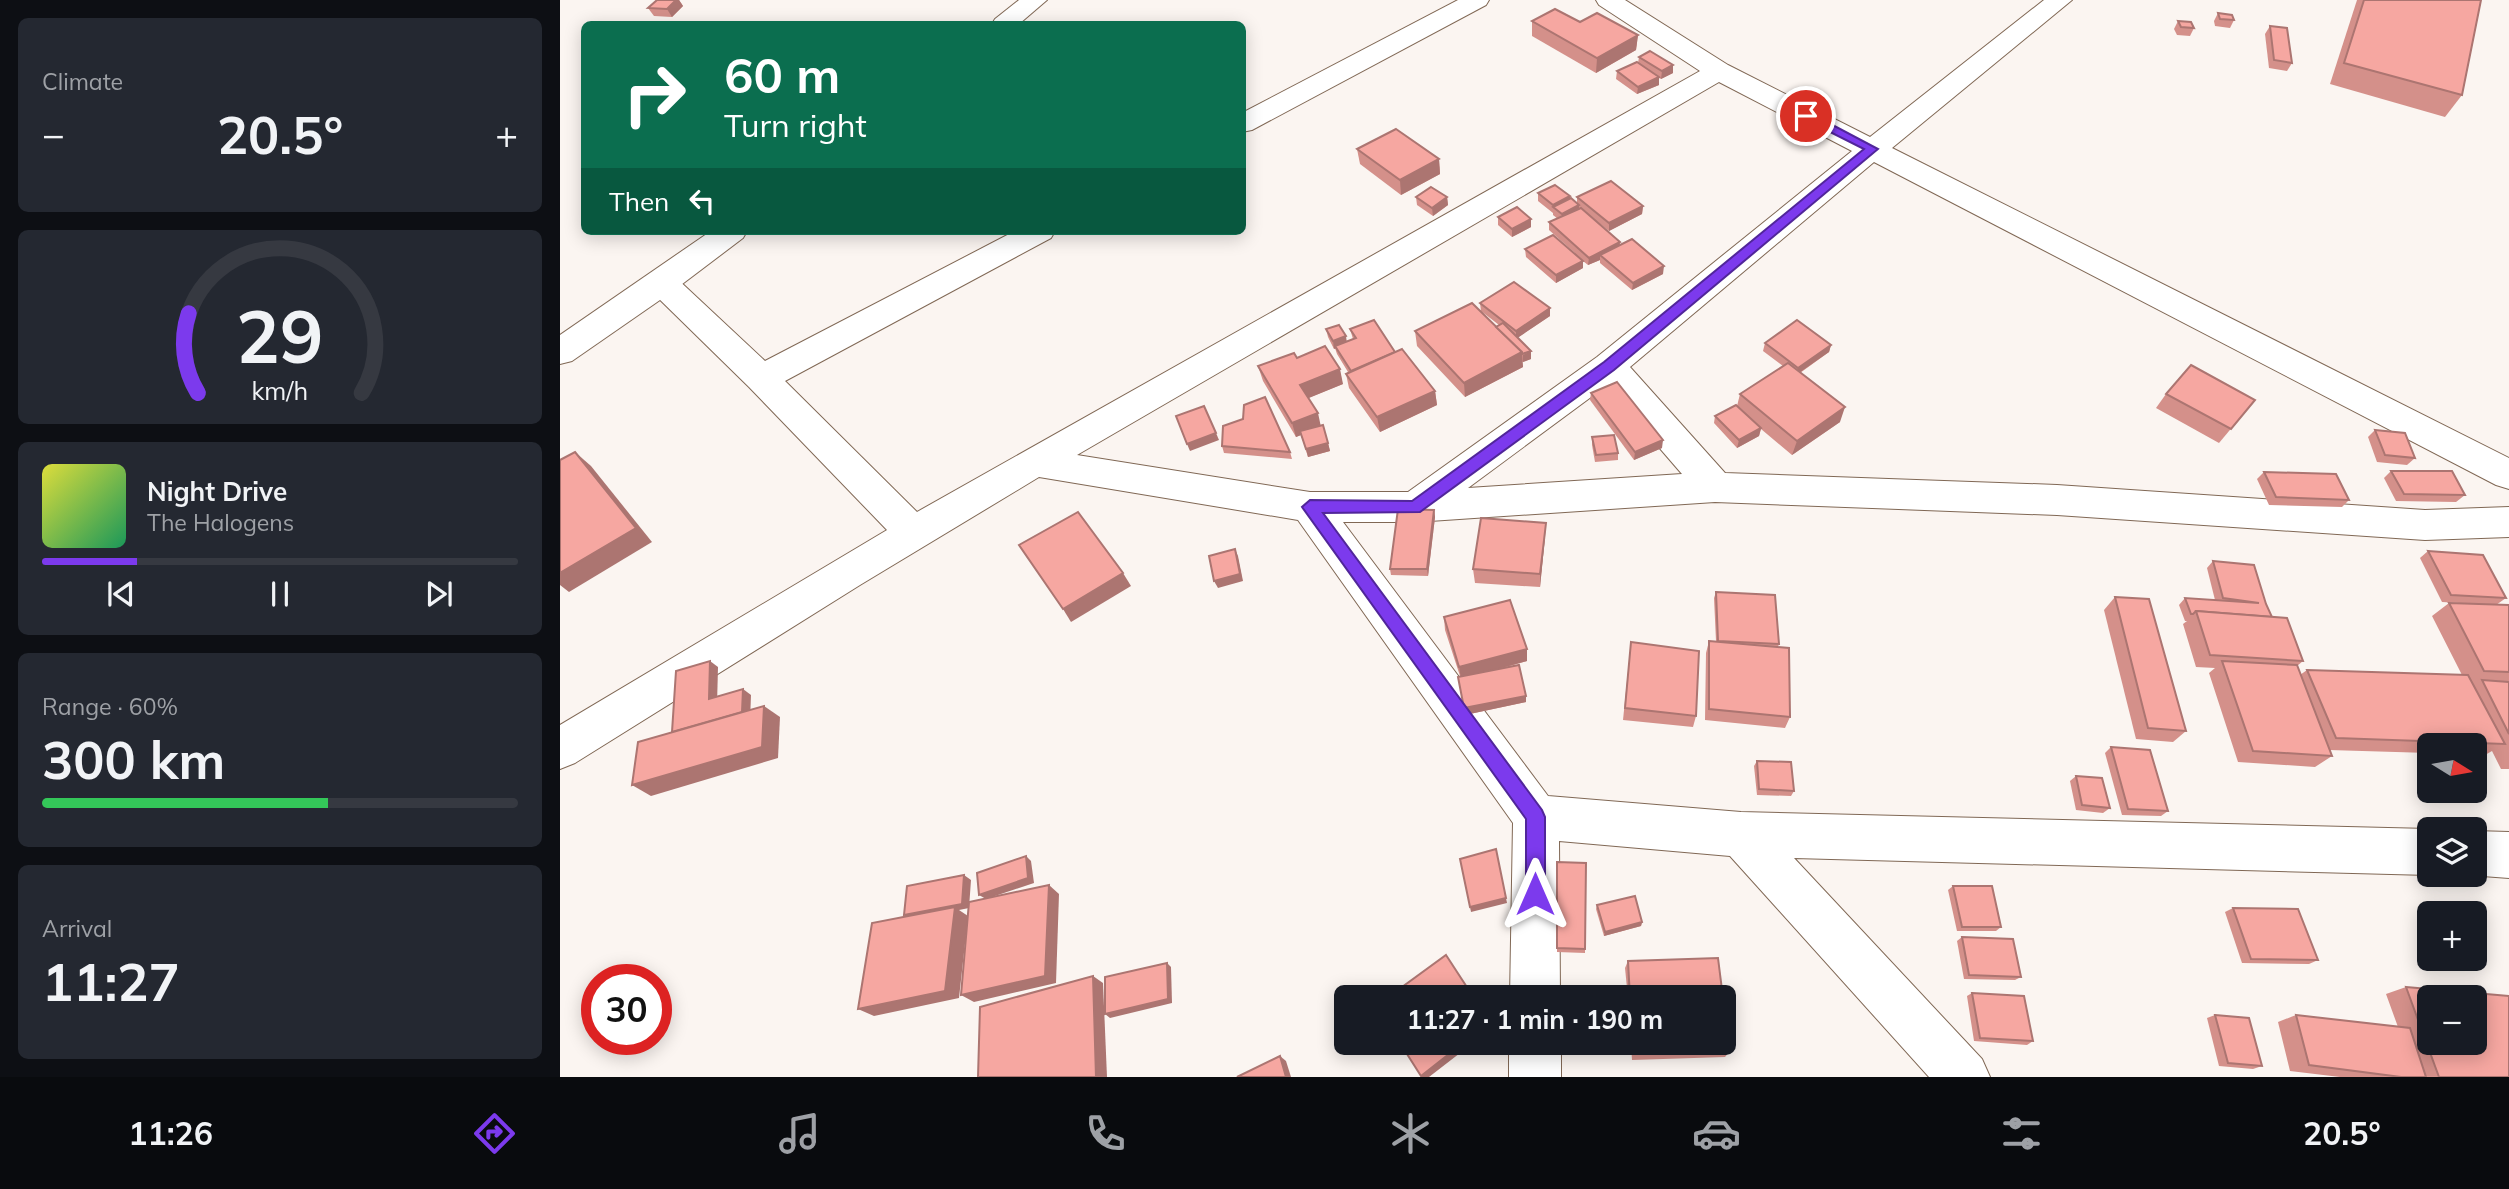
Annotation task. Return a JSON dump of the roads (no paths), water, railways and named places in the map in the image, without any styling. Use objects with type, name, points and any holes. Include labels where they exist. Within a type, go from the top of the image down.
[{"type":"main road","points":[[1008,21],[1035,0]]},
{"type":"main road","points":[[1246,122],[1477,0]]},
{"type":"main road","points":[[1608,0],[1719,71],[2509,475]]},
{"type":"main road","points":[[1415,507],[1609,366],[1872,149],[2060,0]]},
{"type":"main road","points":[[560,749],[673,678],[1033,463],[1719,71]]},
{"type":"main road","points":[[560,352],[662,283],[727,235]]},
{"type":"main road","points":[[761,378],[1032,235]]},
{"type":"main road","points":[[662,283],[761,378],[914,533]]},
{"type":"main road","points":[[1609,366],[1715,487]]},
{"type":"main road","points":[[1033,463],[1310,507],[1415,507],[1715,487],[2057,500],[2425,525],[2509,522]]},
{"type":"main road","points":[[1310,507],[1536,817],[1535,985]]},
{"type":"main road","points":[[1536,817],[1741,834],[2417,852]]},
{"type":"main road","points":[[1741,834],[1967,1076]]},
{"type":"main road","points":[[2487,854],[2509,855]]},
{"type":"main road","points":[[1535,1055],[1535,1077]]}]
